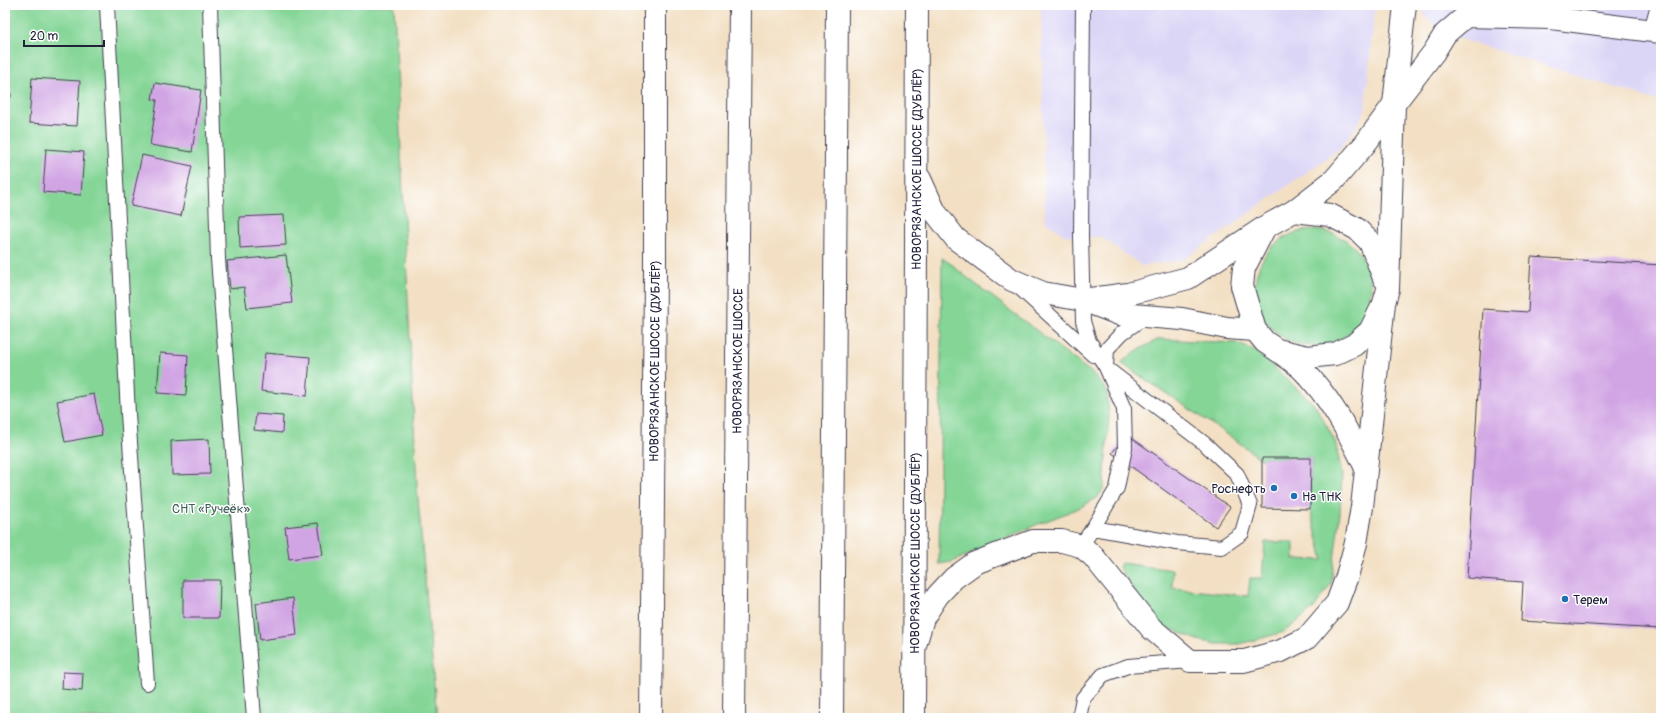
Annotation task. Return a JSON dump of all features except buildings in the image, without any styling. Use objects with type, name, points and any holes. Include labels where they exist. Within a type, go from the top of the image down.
[{"type":"main road","name":"НОВОРЯЗАНСКОЕ ШОССЕ (ДУБЛЁР)","points":[[650,718],[655,277],[655,5]]},
{"type":"main road","name":"НОВОРЯЗАНСКОЕ ШОССЕ","points":[[734,718],[740,5]]},
{"type":"main road","points":[[832,718],[837,5]]},
{"type":"main road","name":"НОВОРЯЗАНСКОЕ ШОССЕ (ДУБЛЁР)","points":[[914,718],[917,5]]},
{"type":"main road","points":[[914,649],[923,618],[938,595],[954,578],[975,563],[1033,541],[1062,541],[1081,546],[1093,556],[1151,628],[1190,661],[1244,661],[1281,651],[1307,638],[1337,603],[1347,576],[1356,543],[1362,507],[1386,296],[1394,104],[1405,5]]},
{"type":"main road","points":[[1083,300],[1128,294],[1188,278],[1265,227],[1294,211],[1334,180],[1365,144],[1434,52],[1445,34],[1466,16],[1551,18],[1656,31]]},
{"type":"main road","points":[[917,171],[935,212],[956,239],[1012,280],[1043,293],[1083,300],[1119,314],[1182,319],[1227,328],[1255,330]]},
{"type":"main road","points":[[1277,350],[1308,357],[1335,354],[1354,345],[1370,331],[1386,296],[1370,242],[1357,229],[1330,215],[1294,211]]},
{"type":"main road","points":[[1265,227],[1244,268],[1242,286],[1255,330],[1265,342],[1302,369],[1324,394],[1350,436],[1366,468]]},
{"type":"lane","points":[[107,5],[128,414],[147,683]]},
{"type":"lane","points":[[210,5],[218,259],[254,718]]},
{"type":"lane","points":[[1081,546],[1117,488],[1125,448],[1124,409],[1106,367],[1089,341],[1083,321],[1081,235],[1083,5]]},
{"type":"lane","points":[[1656,31],[1658,5]]},
{"type":"lane","points":[[1012,280],[1106,367],[1205,444],[1237,474],[1250,505],[1242,533],[1222,546],[1177,543],[1093,528]]},
{"type":"lane","points":[[1106,367],[1107,349],[1122,333],[1146,316]]},
{"type":"lane","points":[[1079,718],[1083,698],[1103,675],[1128,666],[1190,661]]},
{"type":"shaded area","points":[[1041,5],[1375,5],[1365,110],[1355,129],[1338,150],[1183,260],[1142,266],[1101,237],[1066,236],[1045,221]]},
{"type":"shaded area","points":[[1425,5],[1661,5],[1661,102],[1445,34],[1424,16]]},
{"type":"green space","name":"СНТ «Ручеёк»","points":[[5,5],[394,5],[417,487],[437,718],[5,718]]},
{"type":"green space","points":[[1313,230],[1324,231],[1335,235],[1354,247],[1366,266],[1370,277],[1370,299],[1366,310],[1354,329],[1335,341],[1324,345],[1313,346],[1302,345],[1291,341],[1272,329],[1260,310],[1256,299],[1255,288],[1256,277],[1260,266],[1272,247],[1291,235],[1302,231]]},
{"type":"green space","points":[[942,258],[1092,373],[1107,391],[1109,416],[1104,488],[1097,498],[1077,509],[1036,525],[952,562],[939,564]]},
{"type":"green space","points":[[1159,339],[1236,343],[1256,351],[1315,405],[1335,441],[1342,474],[1340,513],[1331,584],[1313,609],[1284,632],[1240,644],[1216,644],[1198,640],[1161,625],[1134,591],[1119,567],[1121,563],[1173,570],[1172,588],[1248,596],[1250,578],[1262,578],[1265,542],[1294,542],[1294,559],[1323,560],[1310,509],[1311,458],[1263,458],[1269,465],[1234,439],[1121,363],[1136,351]]},
{"type":"place","name":"Роснефть","points":[[1274,488]]},
{"type":"place","name":"На ТНК","points":[[1294,496]]},
{"type":"place","name":"Терем","points":[[1565,599]]}]
